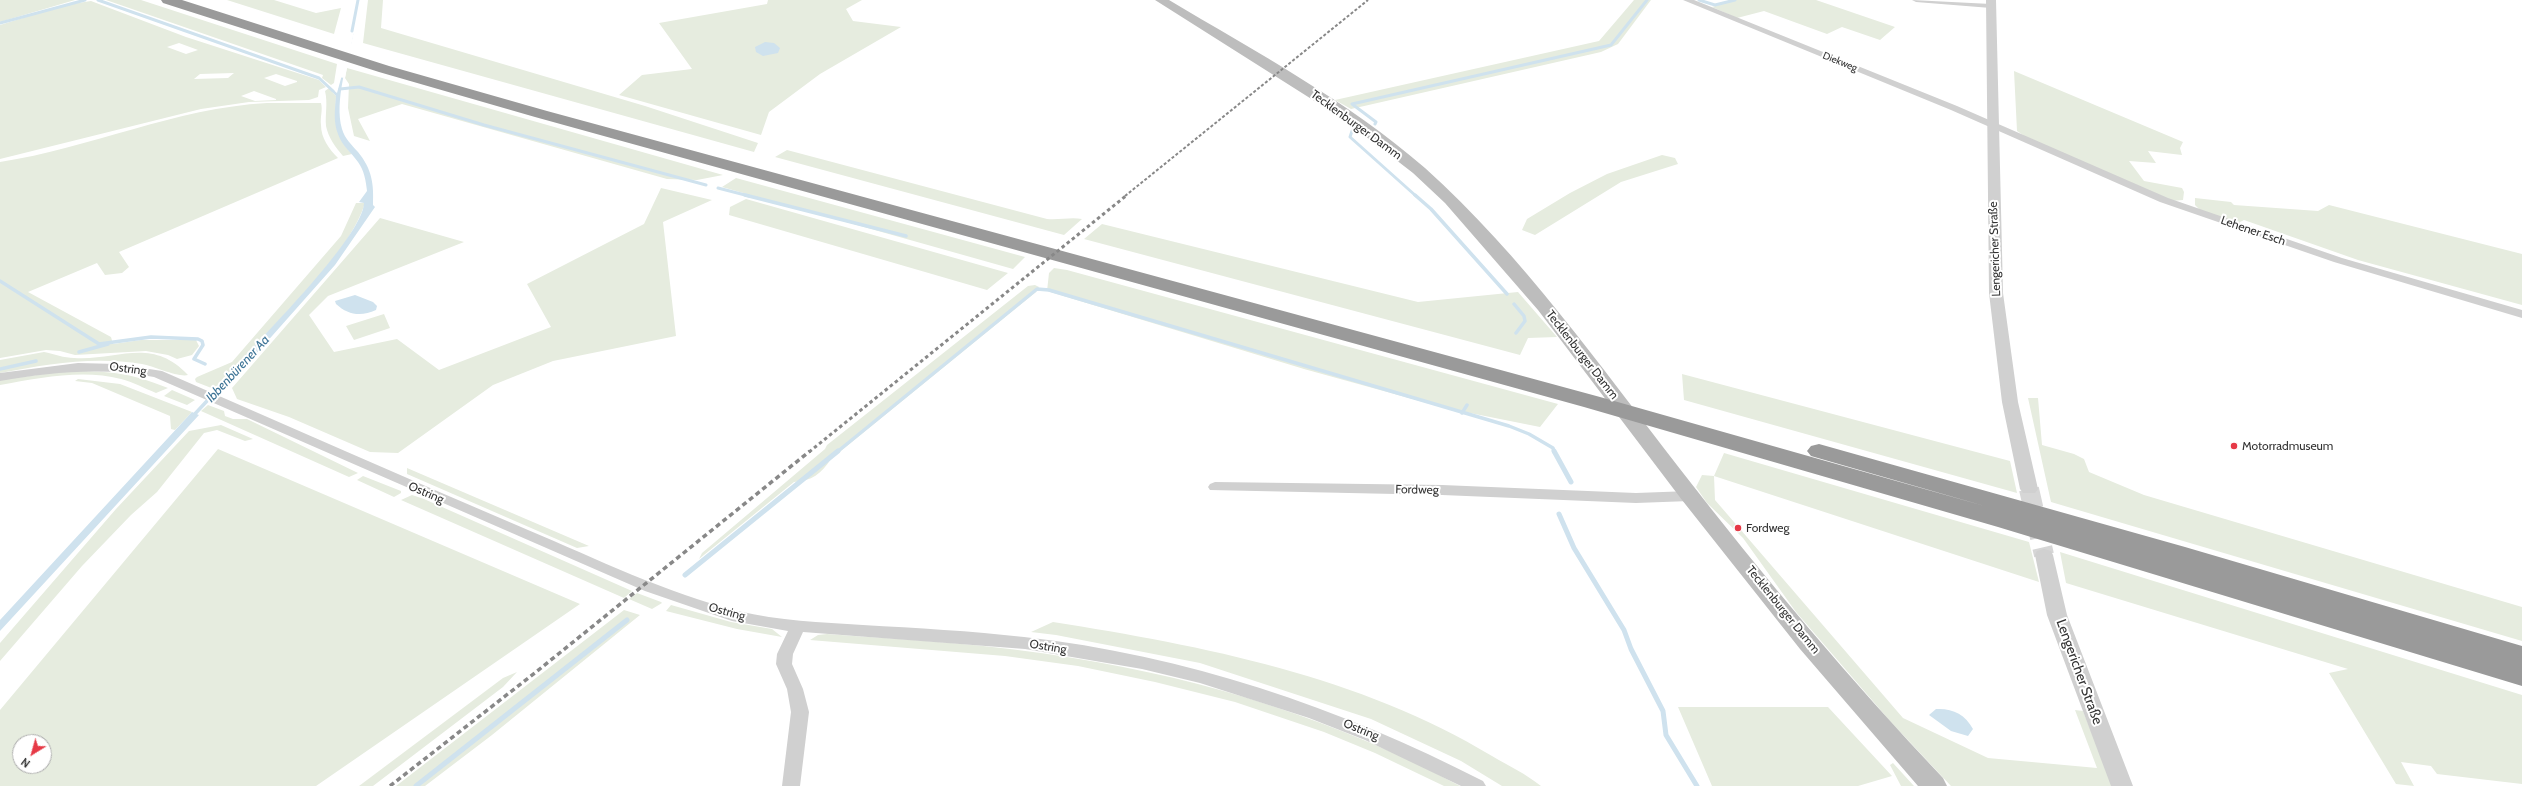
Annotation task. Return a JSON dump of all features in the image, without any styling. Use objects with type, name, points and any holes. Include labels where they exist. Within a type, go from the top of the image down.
[{"type":"highway","points":[[168,0],[384,69],[1040,244]]},
{"type":"highway","points":[[198,0],[339,45],[585,116],[1076,254],[1661,414],[2073,541],[2522,675]]},
{"type":"highway","points":[[1661,414],[1990,499],[2522,656]]},
{"type":"main road","name":"Tecklenburger Damm","points":[[1161,0],[1336,109],[1384,143],[1449,200],[1534,294],[1690,496],[1888,738],[1934,786]]},
{"type":"street","name":"Diekweg","points":[[1687,0],[1992,125]]},
{"type":"street","name":"Lengericher Straße","points":[[1916,0],[1991,3],[1996,293],[2000,337],[2011,410],[2029,489]]},
{"type":"street","name":"Lehener Esch","points":[[1992,125],[2164,200],[2368,270],[2522,314]]},
{"type":"street","name":"Ostring","points":[[0,377],[46,368],[103,365],[157,374],[228,404],[370,468],[644,585],[735,616],[798,626],[1027,644],[1128,661],[1233,686],[1332,719],[1432,762],[1477,786]]},
{"type":"street","name":"Fordweg","points":[[1216,487],[1442,490],[1636,498],[1690,496]]},
{"type":"street","name":"Lengericher Straße","points":[[2044,555],[2057,615],[2122,786]]},
{"type":"street","points":[[792,786],[800,712],[795,688],[784,664],[785,654],[798,626]]},
{"type":"shaded area","points":[[0,0],[75,0],[0,22]]},
{"type":"shaded area","points":[[106,0],[141,0],[337,64],[334,83],[331,85],[322,78],[323,75]]},
{"type":"shaded area","points":[[227,0],[274,0],[316,13],[341,8],[334,34]]},
{"type":"shaded area","points":[[368,0],[383,0],[381,28],[645,106],[758,143],[754,152],[363,43]]},
{"type":"shaded area","points":[[768,0],[862,0],[846,9],[853,21],[901,27],[820,74],[769,112],[761,135],[619,95],[642,75],[692,69],[659,23],[767,4]]},
{"type":"shaded area","points":[[1634,0],[1651,0],[1618,44],[1601,52],[1351,109],[1335,100],[1599,41]]},
{"type":"shaded area","points":[[1736,0],[1816,0],[1895,27],[1880,40],[1842,27],[1827,34],[1764,11],[1737,18],[1712,7]]},
{"type":"shaded area","points":[[91,1],[186,37],[319,80],[326,87],[319,90],[318,97],[309,100],[249,102],[201,109],[0,159],[0,25],[65,5]],"holes":[[[179,43],[198,50],[186,54],[167,47]],[[234,73],[228,78],[194,79],[200,74]],[[276,74],[297,82],[285,86],[264,78]],[[254,91],[276,100],[255,101],[241,96]]]},
{"type":"shaded area","points":[[347,68],[723,175],[697,180],[667,179],[402,104],[358,119],[370,141],[354,136],[348,108],[349,84],[345,78]]},
{"type":"shaded area","points":[[2014,71],[2183,142],[2180,148],[2182,155],[2148,151],[2156,163],[2129,161],[2144,181],[2182,188],[2184,192],[2183,200],[2171,201],[2026,137],[2017,131]]},
{"type":"shaded area","points":[[329,88],[336,96],[336,120],[339,134],[342,141],[352,154],[343,156],[327,130],[325,91]]},
{"type":"shaded area","points":[[267,103],[321,103],[322,134],[329,147],[338,158],[119,252],[129,267],[122,273],[105,275],[97,263],[28,292],[111,337],[113,344],[141,340],[196,340],[199,346],[192,355],[177,359],[168,355],[146,351],[75,355],[60,351],[46,350],[0,358],[0,162],[67,148],[199,112],[233,106]]},
{"type":"shaded area","points":[[787,150],[1047,219],[1082,219],[1064,235],[775,157]]},
{"type":"shaded area","points":[[1662,155],[1675,158],[1678,164],[1621,182],[1535,235],[1522,230],[1527,219],[1570,193],[1607,174]]},
{"type":"shaded area","points":[[736,178],[1025,257],[1013,269],[722,187]]},
{"type":"shaded area","points":[[661,188],[712,200],[663,222],[676,336],[553,361],[493,385],[398,453],[370,452],[289,417],[237,399],[232,388],[380,218],[464,242],[328,296],[309,315],[334,352],[397,339],[439,370],[551,327],[527,284],[644,224]]},
{"type":"shaded area","points":[[2195,198],[2231,202],[2234,205],[2318,211],[2329,205],[2522,254],[2522,305],[2358,260],[2244,220],[2238,223],[2200,210],[2195,205]]},
{"type":"shaded area","points":[[746,199],[1008,273],[987,290],[729,215],[730,207]]},
{"type":"shaded area","points":[[356,203],[364,203],[364,206],[355,227],[341,248],[305,292],[231,371],[224,374],[227,375],[214,389],[196,382],[195,379],[197,377],[232,362],[341,236]]},
{"type":"shaded area","points":[[1102,224],[1418,302],[1518,292],[1557,337],[1528,338],[1520,355],[1084,239]]},
{"type":"shaded area","points":[[1054,268],[1067,270],[1558,404],[1540,427],[1445,408],[1304,369],[1047,291],[1049,273]]},
{"type":"shaded area","points":[[1035,285],[1039,287],[1036,292],[831,459],[820,473],[806,480],[794,482],[699,559],[702,553],[825,449],[827,445],[1028,286]]},
{"type":"shaded area","points":[[384,314],[390,328],[354,340],[346,326]]},
{"type":"shaded area","points":[[44,352],[74,358],[147,353],[161,356],[174,363],[188,375],[179,375],[142,364],[106,361],[53,364],[0,373],[0,360]]},
{"type":"shaded area","points":[[66,371],[107,372],[141,379],[168,388],[156,393],[125,380],[92,375],[61,376],[0,385],[0,380]]},
{"type":"shaded area","points":[[1682,374],[2010,461],[2017,493],[1684,400]]},
{"type":"shaded area","points":[[78,379],[120,384],[192,412],[175,430],[171,429],[170,416],[92,383],[75,381]]},
{"type":"shaded area","points":[[172,390],[195,400],[187,405],[164,396]]},
{"type":"shaded area","points":[[2028,398],[2038,398],[2042,445],[2074,454],[2084,459],[2089,472],[2144,495],[2522,607],[2522,641],[2051,502]]},
{"type":"shaded area","points":[[208,405],[224,411],[225,416],[233,419],[247,419],[358,473],[349,477],[201,411]]},
{"type":"shaded area","points":[[221,425],[253,439],[245,441],[217,430],[204,433],[157,492],[131,515],[82,566],[0,661],[0,643],[116,509],[189,431]]},
{"type":"shaded area","points":[[218,449],[580,604],[316,786],[0,786],[0,710]]},
{"type":"shaded area","points":[[1724,453],[2029,542],[2039,582],[1714,476]]},
{"type":"shaded area","points":[[407,468],[589,546],[577,548],[407,474]]},
{"type":"shaded area","points":[[1702,475],[1714,476],[1715,500],[1903,718],[1988,758],[2097,768],[2075,710],[2083,711],[2113,786],[1951,786],[1890,721],[1796,612],[1743,538],[1707,503],[1696,487]]},
{"type":"shaded area","points":[[363,476],[401,491],[401,493],[394,497],[357,480]]},
{"type":"shaded area","points":[[412,495],[632,591],[624,598],[401,500]]},
{"type":"shaded area","points":[[2060,552],[2522,695],[2522,784],[2437,774],[2431,766],[2401,762],[2414,786],[2396,784],[2329,673],[2348,669],[2066,583]]},
{"type":"shaded area","points":[[637,593],[662,603],[652,609],[629,599]]},
{"type":"shaded area","points":[[671,605],[731,622],[772,629],[782,637],[737,629],[666,611]]},
{"type":"shaded area","points":[[624,610],[640,615],[492,735],[425,786],[396,786]]},
{"type":"shaded area","points":[[1053,622],[1110,631],[1223,654],[1280,668],[1335,685],[1389,705],[1441,728],[1517,770],[1541,786],[1502,786],[1461,761],[1371,719],[1200,663],[1056,635],[1031,632]]},
{"type":"shaded area","points":[[827,634],[1012,649],[1123,667],[1173,678],[1223,691],[1321,723],[1415,763],[1460,786],[1444,786],[1375,753],[1324,732],[1235,702],[1155,682],[1078,666],[1005,656],[810,640],[818,635]]},
{"type":"shaded area","points":[[517,672],[503,687],[373,786],[359,786],[503,678]]},
{"type":"shaded area","points":[[1678,707],[1828,707],[1892,776],[1858,786],[1712,786]]},
{"type":"shaded area","points":[[1893,763],[1914,786],[1901,786],[1890,765]]},
{"type":"water","points":[[354,31],[343,80],[340,118],[345,136],[363,158],[369,171],[373,190],[373,205],[375,207],[335,265],[233,380],[220,392],[214,389],[227,376],[224,374],[231,371],[307,289],[346,240],[359,219],[364,203],[359,202],[367,191],[365,180],[360,165],[344,145],[336,129],[336,96],[329,88],[330,87],[337,93]]},
{"type":"water","points":[[765,42],[774,43],[780,48],[778,53],[763,56],[756,52],[755,47]]},
{"type":"water","points":[[355,295],[373,302],[377,306],[376,310],[365,314],[355,314],[345,311],[336,304],[335,301]]},
{"type":"water","points":[[192,412],[199,415],[0,631],[0,620]]},
{"type":"water","points":[[1936,709],[1958,713],[1966,719],[1973,729],[1968,736],[1951,731],[1929,715]]},
{"type":"pier","points":[[347,31],[354,31],[345,78],[338,77]]},
{"type":"waterway","points":[[0,23],[85,0]]},
{"type":"waterway","points":[[98,0],[319,78],[333,91]]},
{"type":"waterway","name":"Ibbenbürener Aa","points":[[352,31],[358,0]]},
{"type":"waterway","points":[[1375,124],[1376,122],[1352,104],[1611,45],[1647,0]]},
{"type":"waterway","points":[[1699,0],[1715,5],[1735,0]]},
{"type":"waterway","points":[[340,89],[359,87],[484,125],[706,185]]},
{"type":"waterway","points":[[1352,131],[1350,137],[1416,196]]},
{"type":"waterway","points":[[718,188],[749,196]]},
{"type":"waterway","points":[[745,195],[906,236]]},
{"type":"waterway","points":[[1415,195],[1431,209],[1507,294]]},
{"type":"waterway","points":[[0,281],[99,344],[151,337],[198,339],[202,341],[203,345],[194,359],[205,364]]},
{"type":"waterway","points":[[837,452],[1037,289],[1049,290],[1462,412]]},
{"type":"waterway","points":[[1514,304],[1524,316],[1525,321],[1516,333]]},
{"type":"waterway","points":[[79,352],[108,344]]},
{"type":"waterway","points":[[0,369],[36,361]]},
{"type":"waterway","name":"Ibbenbürener Aa","points":[[193,416],[219,388]]},
{"type":"waterway","points":[[1462,412],[1467,405]]},
{"type":"waterway","points":[[1462,412],[1509,426],[1529,434],[1553,448],[1554,452]]},
{"type":"waterway","points":[[685,575],[838,451]]},
{"type":"waterway","points":[[1554,451],[1571,482]]},
{"type":"waterway","points":[[1559,514],[1574,548],[1624,630],[1631,649],[1663,711],[1666,735],[1697,786]]},
{"type":"waterway","points":[[416,786],[627,620]]},
{"type":"tunnel","points":[[2029,489],[2044,555]]},
{"type":"railway","points":[[1125,196],[1368,0]]},
{"type":"railway","points":[[809,452],[1127,195]]},
{"type":"railway","points":[[390,786],[536,672],[810,451]]},
{"type":"place","name":"Motorradmuseum","points":[[2234,446]]},
{"type":"place","name":"Fordweg","points":[[1738,528]]}]
